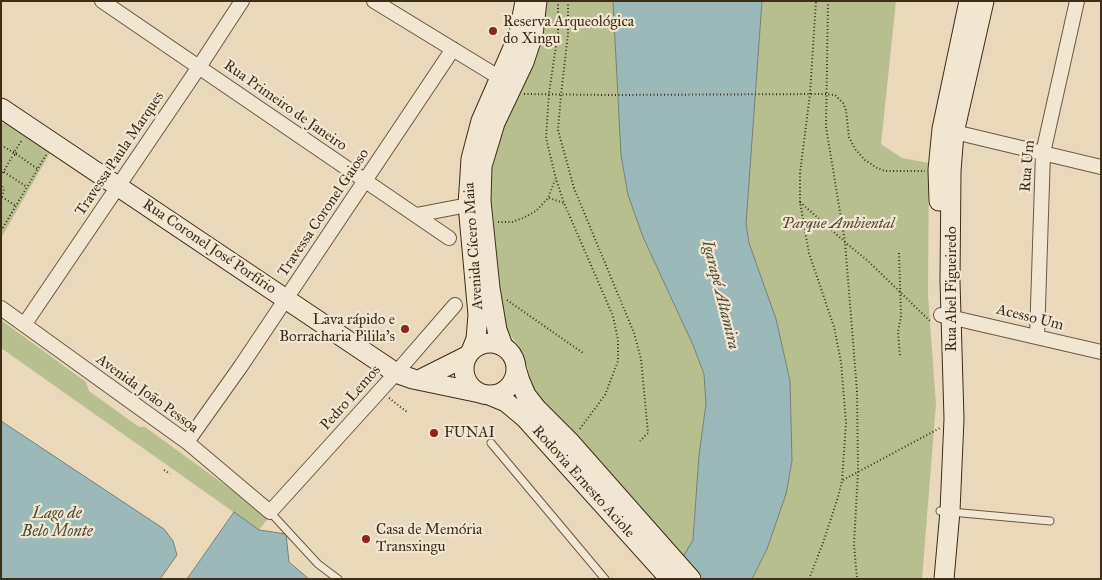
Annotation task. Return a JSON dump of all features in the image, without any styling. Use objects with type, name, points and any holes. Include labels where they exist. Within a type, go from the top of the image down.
[{"type":"street","name":"Rua Primeiro de Janeiro","points":[[102,1],[448,238]]},
{"type":"street","name":"Travessa Paula Marques","points":[[24,325],[242,1]]},
{"type":"street","points":[[374,1],[453,49],[505,86]]},
{"type":"street","name":"Avenida Cícero Maia","points":[[503,346],[497,330],[490,288],[481,201],[482,166],[519,34],[525,1]]},
{"type":"street","name":"Avenida Cícero Maia","points":[[470,353],[476,339],[478,315],[468,205],[469,177],[475,140],[481,121],[524,62],[533,35],[537,1]]},
{"type":"street","name":"Rua Abel Figueiredo","points":[[934,579],[948,511],[944,425],[945,320],[951,171],[948,131],[969,1]]},
{"type":"street","name":"Rua Abel Figueiredo","points":[[944,579],[954,419],[945,320],[938,170],[984,1]]},
{"type":"street","name":"Rua Um","points":[[1037,337],[1043,153],[1077,1]]},
{"type":"street","name":"Travessa Coronel Gaioso","points":[[187,442],[286,299],[453,49]]},
{"type":"street","name":"Rua Coronel José Porfírio","points":[[1,108],[396,372],[419,380],[484,394]]},
{"type":"street","points":[[948,131],[1101,167]]},
{"type":"street","points":[[416,215],[468,205]]},
{"type":"street","name":"Pedro Lemos","points":[[270,512],[455,305]]},
{"type":"street","name":"Avenida João Pessoa","points":[[1,308],[187,442],[270,512]]},
{"type":"street","name":"Acesso Um","points":[[945,320],[1037,337],[1101,352]]},
{"type":"street","points":[[419,380],[487,342],[503,346],[514,359],[516,368],[511,384],[497,394],[484,394],[473,388],[467,382],[464,374],[464,365],[470,353]]},
{"type":"street","name":"Rodovia Ernesto Aciole","points":[[516,368],[526,395],[570,442],[668,567]]},
{"type":"street","name":"Rodovia Ernesto Aciole","points":[[484,394],[506,402],[526,418],[668,567]]},
{"type":"street","points":[[668,567],[691,579]]},
{"type":"lane","points":[[491,443],[605,579]]},
{"type":"lane","points":[[952,579],[948,511],[1050,521]]},
{"type":"lane","points":[[270,512],[318,564],[338,579]]},
{"type":"path","points":[[558,1],[558,33],[549,94],[546,138],[564,203],[613,316],[618,340],[618,361],[605,395],[570,442]]},
{"type":"path","points":[[568,1],[568,34],[560,95],[558,130],[574,188],[634,333],[641,359],[648,433],[640,441]]},
{"type":"path","points":[[809,579],[831,520],[842,481],[846,423],[841,362],[834,327],[809,253],[800,202],[800,173],[810,94],[816,1]]},
{"type":"path","points":[[828,1],[826,127],[845,242],[857,391],[858,472],[854,544],[857,579]]},
{"type":"path","points":[[505,86],[560,95],[835,95],[846,110],[847,129],[852,143],[865,160],[885,171],[938,170]]},
{"type":"path","points":[[1,176],[25,134]]},
{"type":"path","points":[[1,145],[38,169]]},
{"type":"path","points":[[1,231],[49,150]]},
{"type":"path","points":[[3,171],[27,187]]},
{"type":"path","points":[[484,220],[512,222],[536,211],[548,198],[556,179]]},
{"type":"path","points":[[1,183],[4,191],[2,197],[16,206]]},
{"type":"path","points":[[548,198],[564,203]]},
{"type":"path","points":[[800,202],[868,261],[930,321],[945,320]]},
{"type":"path","points":[[899,253],[901,316],[898,332],[900,356]]},
{"type":"path","points":[[490,288],[583,353]]},
{"type":"path","points":[[380,390],[407,412]]},
{"type":"path","points":[[842,481],[944,425]]},
{"type":"path","points":[[164,470],[170,474]]},
{"type":"green space","points":[[545,1],[613,1],[621,155],[628,195],[643,237],[693,345],[704,374],[706,404],[699,455],[693,540],[684,557],[530,387],[528,369],[522,354],[516,342],[506,330],[500,315],[489,182],[495,146],[535,58],[542,35]]},
{"type":"green space","name":"Parque Ambiental","points":[[762,1],[896,1],[881,144],[902,158],[929,163],[928,295],[936,404],[922,579],[752,579],[767,549],[786,494],[792,461],[790,381],[776,319],[749,243],[746,224]]},
{"type":"green space","points":[[5,120],[51,151],[1,238],[1,126]]},
{"type":"green space","points":[[1,320],[86,382],[89,391],[139,427],[145,427],[269,517],[259,530],[1,348]]},
{"type":"water","name":"Igarapé Altamira","points":[[613,1],[762,1],[746,224],[749,243],[776,319],[790,381],[792,461],[786,494],[767,549],[752,579],[657,579],[683,557],[693,540],[699,455],[706,404],[704,374],[693,345],[643,237],[628,195],[621,155]]},
{"type":"water","name":"Lago de Belo Monte","points":[[1,421],[164,529],[173,541],[177,555],[160,579],[1,579]]},
{"type":"water","points":[[234,512],[259,530],[286,534],[289,562],[309,579],[187,579]]},
{"type":"place","name":"Reserva Arqueológica do Xingu","points":[[493,31]]},
{"type":"place","name":"Lava rápido e Borracharia Pilila's","points":[[405,329]]},
{"type":"place","name":"FUNAI","points":[[434,433]]},
{"type":"place","name":"Casa de Memória Transxingu","points":[[366,539]]}]
